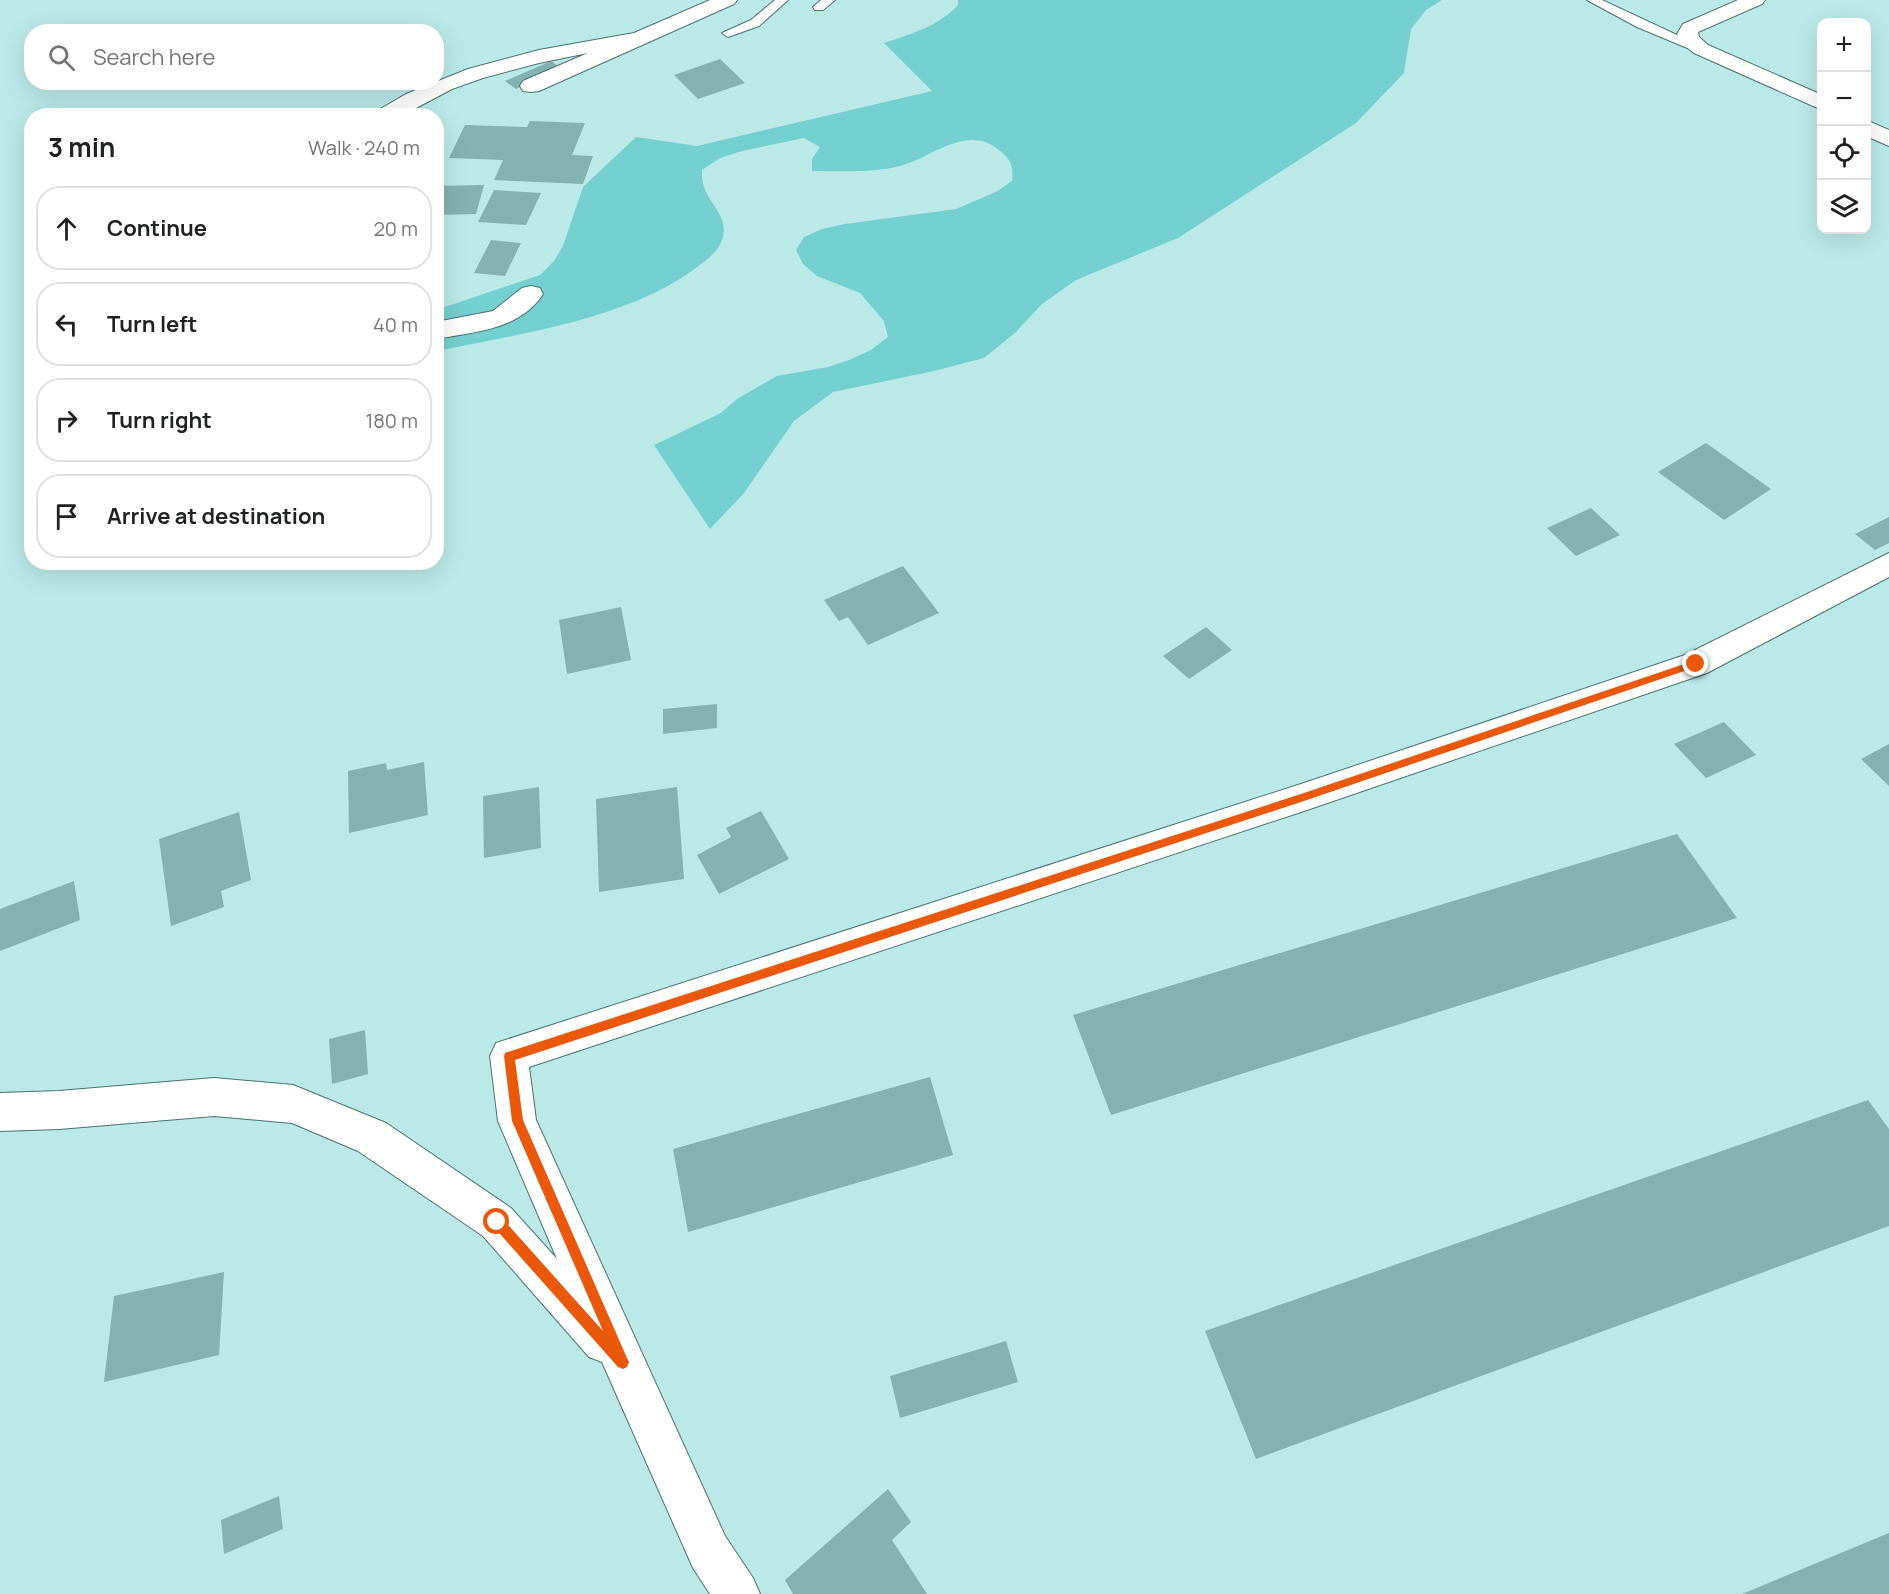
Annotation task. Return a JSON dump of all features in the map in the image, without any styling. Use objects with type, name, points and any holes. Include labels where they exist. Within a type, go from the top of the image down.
[{"type":"street","points":[[531,86],[727,0]]},
{"type":"street","points":[[1755,0],[1690,28],[1687,34],[1691,41],[1701,49],[1817,102]]},
{"type":"street","points":[[444,84],[496,66],[560,51],[638,39]]},
{"type":"street","points":[[400,108],[432,90]]},
{"type":"street","points":[[1871,130],[1889,139]]},
{"type":"street","points":[[444,329],[501,318],[531,294]]},
{"type":"street","points":[[737,1594],[709,1552],[517,1121],[509,1056],[1304,797],[1696,664],[1889,564]]},
{"type":"street","points":[[0,1112],[59,1110],[214,1097],[293,1104],[372,1137],[497,1222],[623,1362]]},
{"type":"lane","points":[[728,33],[755,23],[782,0]]},
{"type":"lane","points":[[1593,0],[1641,24],[1701,49]]},
{"type":"shaded area","points":[[958,0],[1442,0],[1426,10],[1411,29],[1404,73],[1356,123],[1178,238],[1076,280],[1042,304],[1016,332],[984,358],[833,392],[794,421],[744,493],[710,529],[654,445],[721,413],[737,399],[777,376],[828,367],[849,360],[871,350],[888,337],[884,321],[860,293],[817,276],[803,264],[796,250],[804,237],[822,229],[845,224],[956,209],[996,192],[1012,181],[1013,176],[1009,160],[999,150],[987,143],[974,140],[962,141],[912,162],[890,168],[812,171],[812,159],[820,147],[804,138],[720,158],[702,170],[702,175],[705,190],[723,222],[723,237],[716,251],[696,268],[669,286],[606,312],[537,331],[444,350],[444,307],[540,275],[554,261],[563,246],[583,187],[636,137],[697,146],[932,91],[884,43],[933,24],[958,5]]},
{"type":"building","points":[[720,59],[745,83],[698,99],[674,75]]},
{"type":"building","points":[[551,61],[562,69],[516,89],[505,81]]},
{"type":"building","points":[[530,121],[585,123],[572,155],[593,156],[583,184],[494,180],[503,160],[449,158],[465,125],[527,127]]},
{"type":"building","points":[[484,185],[476,214],[444,215],[444,186]]},
{"type":"building","points":[[494,190],[541,193],[526,225],[478,222]]},
{"type":"building","points":[[491,240],[521,243],[505,276],[474,273]]},
{"type":"building","points":[[1706,443],[1771,489],[1724,520],[1658,472]]},
{"type":"building","points":[[1591,508],[1620,535],[1576,556],[1547,528]]},
{"type":"building","points":[[1889,517],[1889,543],[1875,550],[1855,534]]},
{"type":"building","points":[[903,566],[939,613],[868,645],[848,617],[839,621],[824,600]]},
{"type":"building","points":[[621,607],[631,660],[567,674],[559,620]]},
{"type":"building","points":[[1206,627],[1232,650],[1189,679],[1163,656]]},
{"type":"building","points":[[717,704],[717,728],[663,734],[663,709]]},
{"type":"building","points":[[1724,722],[1756,755],[1706,778],[1674,744]]},
{"type":"building","points":[[1889,744],[1889,786],[1861,759]]},
{"type":"building","points":[[424,762],[428,815],[349,833],[348,771],[386,763],[387,770]]},
{"type":"building","points":[[539,787],[541,848],[484,858],[483,796]]},
{"type":"building","points":[[677,787],[684,879],[599,892],[596,799]]},
{"type":"building","points":[[761,811],[789,859],[719,894],[697,855],[731,837],[726,828]]},
{"type":"building","points":[[239,812],[251,880],[221,891],[224,907],[171,926],[159,839]]},
{"type":"building","points":[[1677,834],[1737,918],[1111,1115],[1073,1015]]},
{"type":"building","points":[[74,881],[80,920],[0,951],[0,909]]},
{"type":"building","points":[[365,1030],[368,1074],[332,1084],[329,1039]]},
{"type":"building","points":[[930,1077],[953,1155],[688,1232],[673,1149]]},
{"type":"building","points":[[1868,1100],[1889,1129],[1889,1226],[1256,1459],[1205,1331]]},
{"type":"building","points":[[224,1272],[219,1355],[104,1382],[114,1296]]},
{"type":"building","points":[[1006,1341],[1018,1382],[900,1418],[890,1376]]},
{"type":"building","points":[[888,1489],[911,1522],[892,1540],[927,1594],[793,1594],[785,1580]]},
{"type":"building","points":[[279,1496],[283,1529],[224,1554],[221,1520]]},
{"type":"building","points":[[1889,1533],[1889,1594],[1742,1594]]},
{"type":"route","points":[[497,1222],[623,1362],[517,1121],[509,1056],[1304,797],[1696,664]]}]
